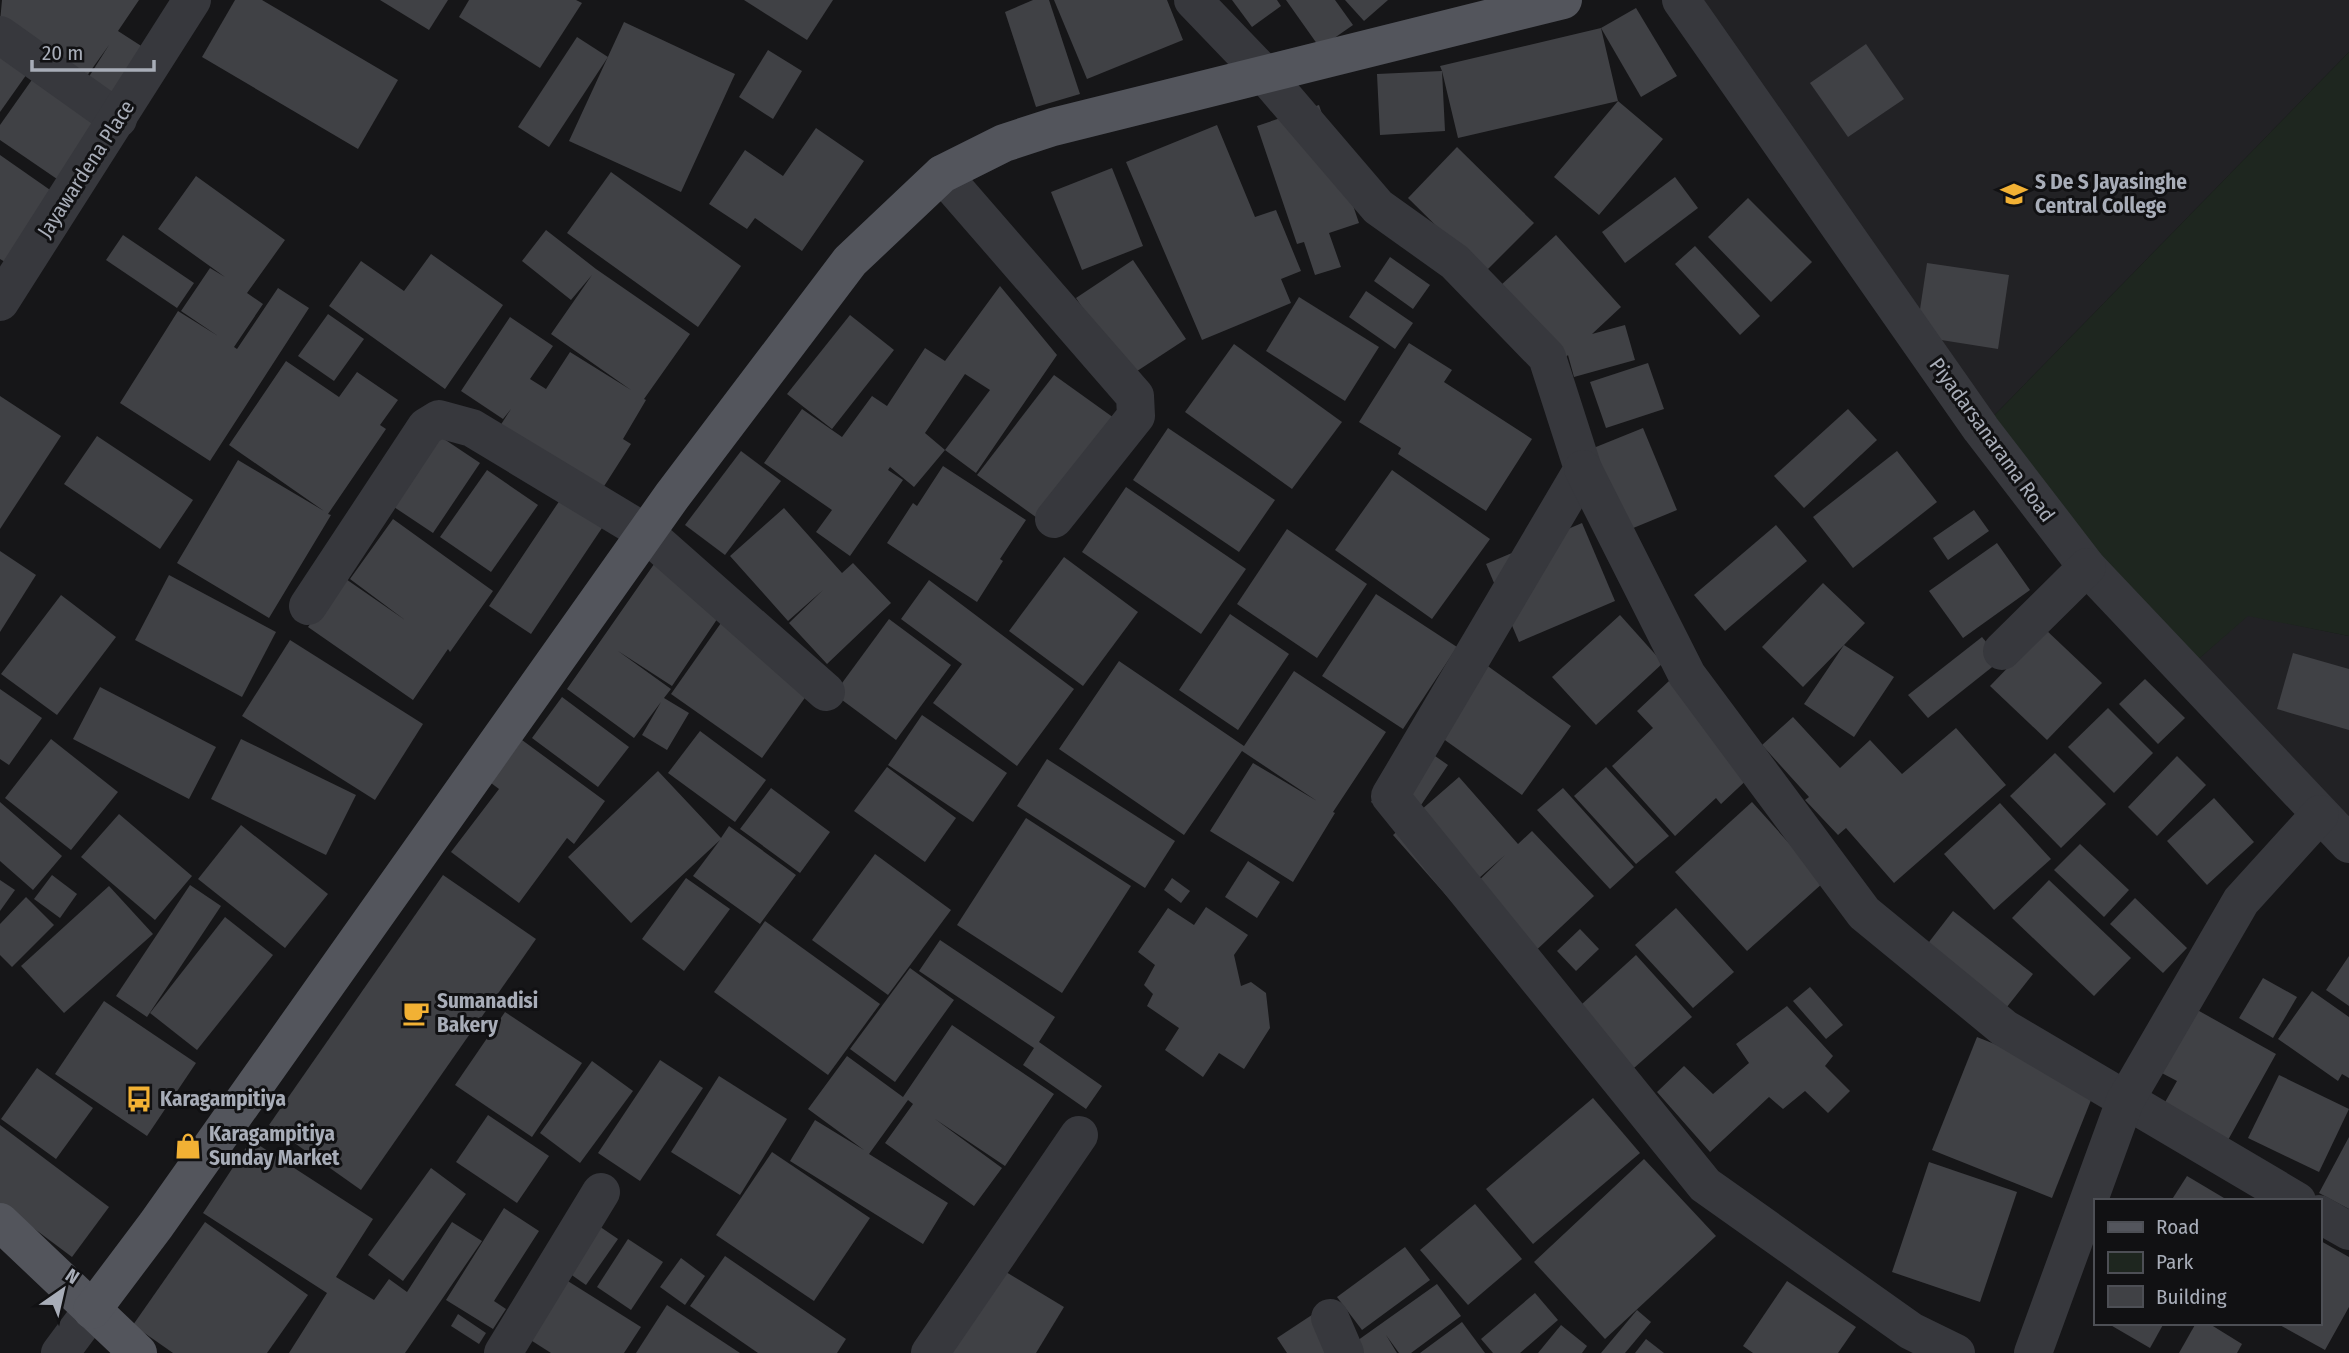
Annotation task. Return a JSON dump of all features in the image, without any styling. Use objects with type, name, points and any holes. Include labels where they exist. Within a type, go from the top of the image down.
[{"type":"main road","points":[[92,1310],[164,1214],[672,496],[850,261],[942,174],[1004,143],[1053,127],[1563,0]]},
{"type":"main road","points":[[0,1222],[138,1353]]},
{"type":"street","name":"Jayawardena Place","points":[[0,302],[192,0]]},
{"type":"street","points":[[1193,0],[1265,75],[1378,207],[1455,262],[1547,356],[1583,469],[1687,674],[1864,913],[2004,1028],[2294,1199]]},
{"type":"street","name":"Piyadarsanarama Road","points":[[1681,0],[1982,429],[2087,567],[2349,844]]},
{"type":"street","points":[[0,35],[118,119]]},
{"type":"street","points":[[942,174],[1135,396],[1136,416],[1054,519]]},
{"type":"street","points":[[308,606],[426,427],[439,419],[472,428],[646,533],[826,692]]},
{"type":"street","points":[[1583,469],[1390,796],[1705,1185],[1903,1342],[1956,1353]]},
{"type":"street","points":[[2002,651],[2087,567]]},
{"type":"street","points":[[2033,1353],[2125,1101],[2241,901],[2320,814]]},
{"type":"street","points":[[930,1353],[1079,1135]]},
{"type":"street","points":[[503,1353],[601,1192]]},
{"type":"street","points":[[2321,1215],[2349,1231]]},
{"type":"street","points":[[60,1353],[92,1310]]},
{"type":"street","points":[[1330,1318],[1345,1353]]},
{"type":"shaded area","name":"S De S Jayasinghe Central College","points":[[1681,0],[2349,0],[2349,52],[1981,429]]},
{"type":"shaded area","points":[[2248,615],[2349,636],[2349,840],[2186,670]]},
{"type":"green space","points":[[2349,52],[2349,636],[2248,616],[2186,670],[1981,429]]},
{"type":"building","points":[[2,0],[139,0],[118,31],[149,51],[117,104],[85,83],[109,45],[84,80],[0,22]]},
{"type":"building","points":[[235,0],[262,0],[398,80],[358,149],[202,57]]},
{"type":"building","points":[[380,0],[448,0],[429,30]]},
{"type":"building","points":[[469,0],[576,0],[582,3],[540,68],[459,17]]},
{"type":"building","points":[[744,0],[833,0],[807,40]]},
{"type":"building","points":[[1033,0],[1049,0],[1080,94],[1036,107],[1005,12]]},
{"type":"building","points":[[1054,0],[1167,0],[1183,40],[1087,79]]},
{"type":"building","points":[[1232,0],[1277,0],[1281,6],[1252,27]]},
{"type":"building","points":[[1286,0],[1335,0],[1353,25],[1320,48]]},
{"type":"building","points":[[1345,0],[1388,0],[1364,21]]},
{"type":"building","points":[[1636,8],[1677,76],[1641,97],[1601,28]]},
{"type":"building","points":[[624,22],[735,74],[681,192],[569,141]]},
{"type":"building","points":[[1601,28],[1618,101],[1458,138],[1440,66]]},
{"type":"building","points":[[577,37],[608,57],[549,147],[518,127]]},
{"type":"building","points":[[1866,44],[1904,99],[1848,137],[1810,83]]},
{"type":"building","points":[[768,50],[802,71],[773,119],[739,97]]},
{"type":"building","points":[[0,51],[29,71],[0,112]]},
{"type":"building","points":[[1442,71],[1445,131],[1380,135],[1377,74]]},
{"type":"building","points":[[36,74],[99,119],[57,179],[0,140],[0,125]]},
{"type":"building","points":[[1618,101],[1663,139],[1599,215],[1554,177]]},
{"type":"building","points":[[1319,105],[1359,223],[1329,233],[1341,267],[1315,275],[1304,242],[1297,244],[1257,126]]},
{"type":"building","points":[[1217,125],[1255,217],[1276,210],[1301,271],[1281,279],[1291,303],[1202,340],[1126,162]]},
{"type":"building","points":[[816,128],[864,161],[802,251],[755,218],[747,229],[709,204],[745,150],[783,176]]},
{"type":"building","points":[[1457,147],[1534,223],[1484,273],[1408,198]]},
{"type":"building","points":[[0,155],[53,192],[5,262],[0,259]]},
{"type":"building","points":[[1112,168],[1143,246],[1082,270],[1051,192]]},
{"type":"building","points":[[611,172],[741,266],[698,327],[567,233]]},
{"type":"building","points":[[196,176],[285,240],[247,293],[263,304],[234,347],[237,349],[278,288],[309,308],[210,461],[120,403],[178,311],[218,336],[181,311],[210,268],[225,277],[158,229]]},
{"type":"building","points":[[1675,177],[1698,208],[1625,263],[1602,232]]},
{"type":"building","points":[[1748,198],[1812,262],[1771,302],[1708,237]]},
{"type":"building","points":[[546,230],[596,269],[690,334],[644,399],[646,400],[623,439],[631,444],[601,491],[500,426],[511,409],[503,419],[461,391],[510,317],[553,346],[530,379],[546,389],[570,352],[631,390],[551,334],[592,275],[571,300],[522,261]]},
{"type":"building","points":[[123,235],[194,283],[177,308],[106,260]]},
{"type":"building","points":[[1556,235],[1621,307],[1592,334],[1625,325],[1635,360],[1574,377],[1568,355],[1566,357],[1501,285]]},
{"type":"building","points":[[1695,246],[1760,316],[1740,335],[1675,264]]},
{"type":"building","points":[[431,254],[503,305],[445,389],[329,306],[361,261],[404,291]]},
{"type":"building","points":[[1390,257],[1430,285],[1413,309],[1374,281]]},
{"type":"building","points":[[1133,260],[1186,339],[1128,377],[1076,298]]},
{"type":"building","points":[[1927,263],[2009,275],[1998,349],[1916,336]]},
{"type":"building","points":[[1000,286],[1057,355],[976,473],[945,450],[914,487],[890,467],[888,470],[903,480],[850,556],[816,532],[832,510],[764,463],[802,409],[842,437],[872,396],[887,406],[925,348],[945,361]],"holes":[[[965,374],[990,390],[945,450],[925,433]]]},
{"type":"building","points":[[1366,291],[1413,323],[1395,349],[1349,317]]},
{"type":"building","points":[[1299,297],[1379,347],[1345,401],[1266,351]]},
{"type":"building","points":[[328,314],[364,339],[334,381],[298,356]]},
{"type":"building","points":[[850,315],[894,350],[832,429],[787,394]]},
{"type":"building","points":[[1409,343],[1452,370],[1444,382],[1532,439],[1486,511],[1398,454],[1401,448],[1359,422]]},
{"type":"building","points":[[1234,344],[1342,422],[1292,489],[1185,412]]},
{"type":"building","points":[[286,361],[339,397],[357,372],[398,400],[380,425],[386,429],[328,514],[331,515],[269,618],[177,563],[238,460],[324,511],[229,445]]},
{"type":"building","points":[[1648,363],[1664,409],[1606,428],[1590,382]]},
{"type":"building","points":[[1054,375],[1114,418],[1040,520],[977,475]]},
{"type":"building","points":[[0,396],[61,436],[0,529]]},
{"type":"building","points":[[1848,409],[1877,440],[1804,508],[1774,476]]},
{"type":"building","points":[[426,427],[480,463],[433,533],[379,497]]},
{"type":"building","points":[[1168,428],[1275,500],[1239,552],[1133,480]]},
{"type":"building","points":[[1643,428],[1677,510],[1626,531],[1591,449]]},
{"type":"building","points":[[97,436],[193,500],[160,549],[64,484]]},
{"type":"building","points":[[741,451],[781,481],[725,555],[685,525]]},
{"type":"building","points":[[1897,451],[1937,502],[1853,568],[1813,517]]},
{"type":"building","points":[[943,466],[1026,520],[1000,559],[1003,561],[977,602],[887,543],[913,503],[917,506]]},
{"type":"building","points":[[487,470],[538,505],[491,572],[440,537]]},
{"type":"building","points":[[1392,470],[1490,539],[1432,619],[1335,550]]},
{"type":"building","points":[[1126,487],[1246,569],[1201,634],[1082,552]]},
{"type":"building","points":[[564,494],[606,522],[531,634],[489,606]]},
{"type":"building","points":[[784,508],[842,573],[853,563],[891,603],[827,664],[789,623],[823,590],[788,621],[730,556]]},
{"type":"building","points":[[1974,510],[1989,531],[1948,560],[1933,538]]},
{"type":"building","points":[[393,519],[493,591],[413,700],[308,627],[343,577],[405,620],[350,579]]},
{"type":"building","points":[[1582,523],[1615,601],[1519,642],[1486,564]]},
{"type":"building","points":[[1776,525],[1807,561],[1725,631],[1694,595]]},
{"type":"building","points":[[1287,529],[1367,584],[1317,658],[1237,604]]},
{"type":"building","points":[[1997,543],[2030,590],[1963,638],[1929,591]]},
{"type":"building","points":[[0,551],[36,575],[0,632]]},
{"type":"building","points":[[659,557],[728,603],[672,686],[618,651],[671,689],[664,698],[689,713],[667,750],[642,735],[661,702],[634,738],[567,689]]},
{"type":"building","points":[[1064,557],[1138,612],[1083,686],[1009,631]]},
{"type":"building","points":[[169,575],[276,632],[242,697],[135,640]]},
{"type":"building","points":[[929,580],[1074,689],[1017,766],[933,703],[962,664],[901,619]]},
{"type":"building","points":[[1823,583],[1865,623],[1803,687],[1762,647]]},
{"type":"building","points":[[1376,594],[1457,647],[1403,729],[1322,676]]},
{"type":"building","points":[[61,595],[116,637],[57,715],[1,674]]},
{"type":"building","points":[[728,613],[819,678],[762,758],[671,694]]},
{"type":"building","points":[[1230,614],[1289,654],[1238,730],[1179,690]]},
{"type":"building","points":[[1620,615],[1663,663],[1596,725],[1552,677]]},
{"type":"building","points":[[889,619],[951,665],[896,740],[834,694]]},
{"type":"building","points":[[2045,629],[2102,683],[2047,740],[1990,686]]},
{"type":"building","points":[[1982,637],[2001,660],[1928,718],[1908,695]]},
{"type":"building","points":[[290,640],[423,724],[375,800],[242,716]]},
{"type":"building","points":[[1844,645],[1894,677],[1854,737],[1804,704]]},
{"type":"building","points":[[2293,653],[2349,669],[2349,730],[2277,709]]},
{"type":"building","points":[[1471,654],[1571,726],[1522,795],[1421,723]]},
{"type":"building","points":[[1119,661],[1244,746],[1294,671],[1386,732],[1333,812],[1335,813],[1293,882],[1210,831],[1253,763],[1317,801],[1242,751],[1184,835],[1059,749]]},
{"type":"building","points":[[2145,679],[2185,718],[2158,744],[2119,704]]},
{"type":"building","points":[[1669,681],[1753,774],[1721,804],[1716,798],[1675,836],[1612,766],[1653,728],[1637,711]]},
{"type":"building","points":[[100,687],[216,747],[189,799],[73,739]]},
{"type":"building","points":[[0,689],[42,718],[9,765],[0,759]]},
{"type":"building","points":[[562,697],[629,747],[598,787],[532,738]]},
{"type":"building","points":[[2108,708],[2153,753],[2114,793],[2068,747]]},
{"type":"building","points":[[922,715],[1007,773],[973,822],[888,765]]},
{"type":"building","points":[[1793,717],[1840,768],[1870,740],[1902,774],[1956,728],[2006,785],[1894,883],[1846,828],[1838,835],[1805,800],[1809,797],[1762,745]]},
{"type":"building","points":[[700,731],[766,780],[735,822],[668,773]]},
{"type":"building","points":[[51,739],[118,792],[71,850],[5,798]]},
{"type":"building","points":[[241,739],[356,795],[326,855],[211,799]]},
{"type":"building","points":[[522,740],[605,801],[574,844],[567,838],[519,903],[451,852],[499,789],[491,783]]},
{"type":"building","points":[[1412,740],[1448,765],[1413,817],[1459,777],[1518,844],[1532,831],[1594,896],[1529,957],[1467,892],[1505,855],[1452,902],[1393,835],[1404,825],[1371,802]]},
{"type":"building","points":[[2055,753],[2106,804],[2061,848],[2010,796]]},
{"type":"building","points":[[2177,756],[2206,785],[2157,836],[2128,807]]},
{"type":"building","points":[[1047,759],[1175,841],[1145,888],[1017,806]]},
{"type":"building","points":[[887,767],[956,818],[925,862],[854,811]]},
{"type":"building","points":[[1606,767],[1669,836],[1636,864],[1574,796]]},
{"type":"building","points":[[658,771],[721,838],[729,826],[796,875],[760,924],[693,876],[720,840],[631,923],[568,857]]},
{"type":"building","points":[[771,788],[830,832],[800,873],[740,829]]},
{"type":"building","points":[[1563,788],[1634,867],[1610,889],[1537,810]]},
{"type":"building","points":[[2214,798],[2254,842],[2207,885],[2167,841]]},
{"type":"building","points":[[0,802],[62,856],[33,890],[0,861]]},
{"type":"building","points":[[1752,802],[1824,882],[1747,951],[1675,872]]},
{"type":"building","points":[[2000,803],[2051,859],[1994,910],[1944,854]]},
{"type":"building","points":[[119,814],[192,876],[155,920],[81,857]]},
{"type":"building","points":[[1026,818],[1131,886],[1062,993],[957,925]]},
{"type":"building","points":[[241,825],[328,894],[285,948],[198,879]]},
{"type":"building","points":[[2080,844],[2129,890],[2104,917],[2054,870]]},
{"type":"building","points":[[875,854],[951,910],[888,995],[812,940]]},
{"type":"building","points":[[1248,861],[1280,882],[1257,918],[1225,897]]},
{"type":"building","points":[[52,875],[77,894],[60,918],[34,899]]},
{"type":"building","points":[[443,875],[536,939],[361,1190],[269,1125]]},
{"type":"building","points":[[686,878],[730,909],[684,971],[642,939]]},
{"type":"building","points":[[1172,878],[1190,891],[1181,903],[1164,890]]},
{"type":"building","points":[[0,880],[15,890],[0,911]]},
{"type":"building","points":[[2049,880],[2131,958],[2094,996],[2012,918]]},
{"type":"building","points":[[190,885],[221,906],[147,1017],[116,996]]},
{"type":"building","points":[[109,886],[153,934],[64,1013],[21,966]]},
{"type":"building","points":[[26,897],[54,925],[12,967],[0,955],[0,924]]},
{"type":"building","points":[[2135,898],[2187,948],[2163,973],[2110,924]]},
{"type":"building","points":[[1206,907],[1248,935],[1234,955],[1241,986],[1251,982],[1266,993],[1270,1028],[1244,1069],[1219,1053],[1203,1077],[1165,1050],[1179,1028],[1147,1006],[1153,994],[1144,985],[1155,965],[1138,952],[1168,908],[1194,925]]},
{"type":"building","points":[[1676,908],[1734,972],[1693,1008],[1635,945]]},
{"type":"building","points":[[1953,911],[2033,974],[1999,1017],[1919,955]]},
{"type":"building","points":[[225,917],[273,955],[197,1050],[150,1013]]},
{"type":"building","points":[[765,921],[880,1004],[828,1075],[714,992]]},
{"type":"building","points":[[1580,929],[1599,949],[1576,971],[1557,951]]},
{"type":"building","points":[[940,940],[1055,1017],[1039,1042],[1102,1086],[1086,1109],[1023,1065],[1034,1048],[919,971]]},
{"type":"building","points":[[1636,955],[1692,1017],[1626,1075],[1571,1014]]},
{"type":"building","points":[[2349,956],[2349,1006],[2326,990]]},
{"type":"building","points":[[910,968],[954,1000],[895,1082],[850,1049]]},
{"type":"building","points":[[2263,978],[2297,997],[2273,1038],[2239,1018]]},
{"type":"building","points":[[1810,987],[1843,1025],[1826,1039],[1793,1001]]},
{"type":"building","points":[[2312,991],[2349,1017],[2349,1078],[2342,1074],[2338,1081],[2278,1039]]},
{"type":"building","points":[[104,1001],[196,1063],[147,1136],[55,1074]]},
{"type":"building","points":[[1787,1006],[1833,1056],[1825,1066],[1850,1091],[1828,1113],[1805,1091],[1783,1109],[1769,1097],[1710,1152],[1657,1092],[1684,1066],[1713,1094],[1749,1063],[1736,1044]]},
{"type":"building","points":[[2192,1007],[2276,1054],[2228,1140],[2164,1104],[2177,1081],[2156,1070]]},
{"type":"building","points":[[505,1012],[582,1063],[532,1137],[455,1085]]},
{"type":"building","points":[[952,1025],[1054,1094],[1005,1166],[935,1119],[1002,1168],[974,1206],[885,1143],[913,1104],[908,1100],[869,1154],[948,1203],[923,1244],[790,1161],[815,1120],[864,1150],[808,1109],[847,1056],[903,1097]]},
{"type":"building","points":[[1977,1037],[2097,1085],[2052,1198],[1932,1150]]},
{"type":"building","points":[[660,1060],[703,1088],[640,1181],[598,1153]]},
{"type":"building","points":[[592,1061],[633,1091],[580,1163],[540,1133]]},
{"type":"building","points":[[37,1068],[93,1108],[56,1159],[1,1119]]},
{"type":"building","points":[[2279,1075],[2349,1109],[2319,1172],[2248,1138]]},
{"type":"building","points":[[719,1076],[787,1119],[740,1195],[671,1152]]},
{"type":"building","points":[[1593,1098],[1640,1153],[1533,1244],[1486,1189]]},
{"type":"building","points":[[488,1115],[549,1156],[517,1203],[456,1162]]},
{"type":"building","points":[[0,1125],[109,1207],[72,1257],[0,1203]]},
{"type":"building","points":[[2349,1137],[2349,1209],[2319,1193]]},
{"type":"building","points":[[251,1140],[373,1219],[336,1277],[374,1300],[389,1279],[407,1292],[452,1222],[482,1241],[405,1353],[289,1353],[327,1293],[203,1213]]},
{"type":"building","points":[[772,1152],[870,1218],[814,1301],[716,1235]]},
{"type":"building","points":[[1644,1159],[1716,1236],[1605,1339],[1534,1262]]},
{"type":"building","points":[[1929,1162],[2017,1192],[1980,1302],[1892,1272]]},
{"type":"building","points":[[431,1168],[466,1194],[403,1281],[368,1255]]},
{"type":"building","points":[[2187,1176],[2226,1199],[2172,1199]]},
{"type":"building","points":[[1475,1204],[1522,1259],[1468,1305],[1420,1250]]},
{"type":"building","points":[[504,1208],[539,1231],[494,1301],[506,1309],[493,1329],[446,1300]]},
{"type":"building","points":[[577,1211],[618,1239],[586,1285],[546,1257]]},
{"type":"building","points":[[205,1222],[308,1295],[267,1353],[173,1353],[133,1325]]},
{"type":"building","points":[[628,1239],[663,1262],[631,1310],[597,1287]]},
{"type":"building","points":[[2321,1241],[2349,1257],[2349,1307],[2325,1350],[2280,1325],[2321,1325]]},
{"type":"building","points":[[1405,1247],[1430,1280],[1362,1330],[1337,1297]]},
{"type":"building","points":[[725,1256],[846,1339],[837,1353],[758,1353],[690,1306]]},
{"type":"building","points":[[681,1258],[705,1276],[685,1305],[660,1287]]},
{"type":"building","points":[[1001,1269],[1064,1307],[1036,1353],[951,1353]]},
{"type":"building","points":[[555,1273],[641,1327],[624,1353],[551,1353],[518,1332]]},
{"type":"building","points":[[1787,1281],[1856,1327],[1838,1353],[1753,1353],[1743,1346]]},
{"type":"building","points":[[1437,1284],[1461,1316],[1411,1353],[1399,1353],[1386,1335],[1397,1353],[1352,1353],[1354,1343]]},
{"type":"building","points":[[1535,1293],[1558,1320],[1520,1353],[1493,1353],[1481,1339]]},
{"type":"building","points":[[1333,1301],[1327,1353],[1287,1353],[1277,1338]]},
{"type":"building","points":[[667,1305],[740,1353],[636,1353]]},
{"type":"building","points":[[1637,1310],[1651,1322],[1625,1353],[1601,1353]]},
{"type":"building","points":[[458,1314],[486,1333],[479,1344],[451,1326]]},
{"type":"building","points":[[1462,1322],[1485,1353],[1420,1353]]},
{"type":"building","points":[[1561,1325],[1587,1346],[1582,1353],[1538,1353]]},
{"type":"building","points":[[2110,1325],[2163,1325],[2150,1348]]},
{"type":"building","points":[[2195,1325],[2211,1325],[2242,1344],[2237,1353],[2179,1353]]},
{"type":"building","points":[[1646,1339],[1664,1353],[1635,1353]]},
{"type":"place","name":"S De S Jayasinghe Central College","points":[[2014,194]]},
{"type":"place","name":"Sumanadisi Bakery","points":[[416,1013]]},
{"type":"place","name":"Karagampitiya","points":[[139,1099]]},
{"type":"place","name":"Karagampitiya Sunday Market","points":[[188,1146]]}]
